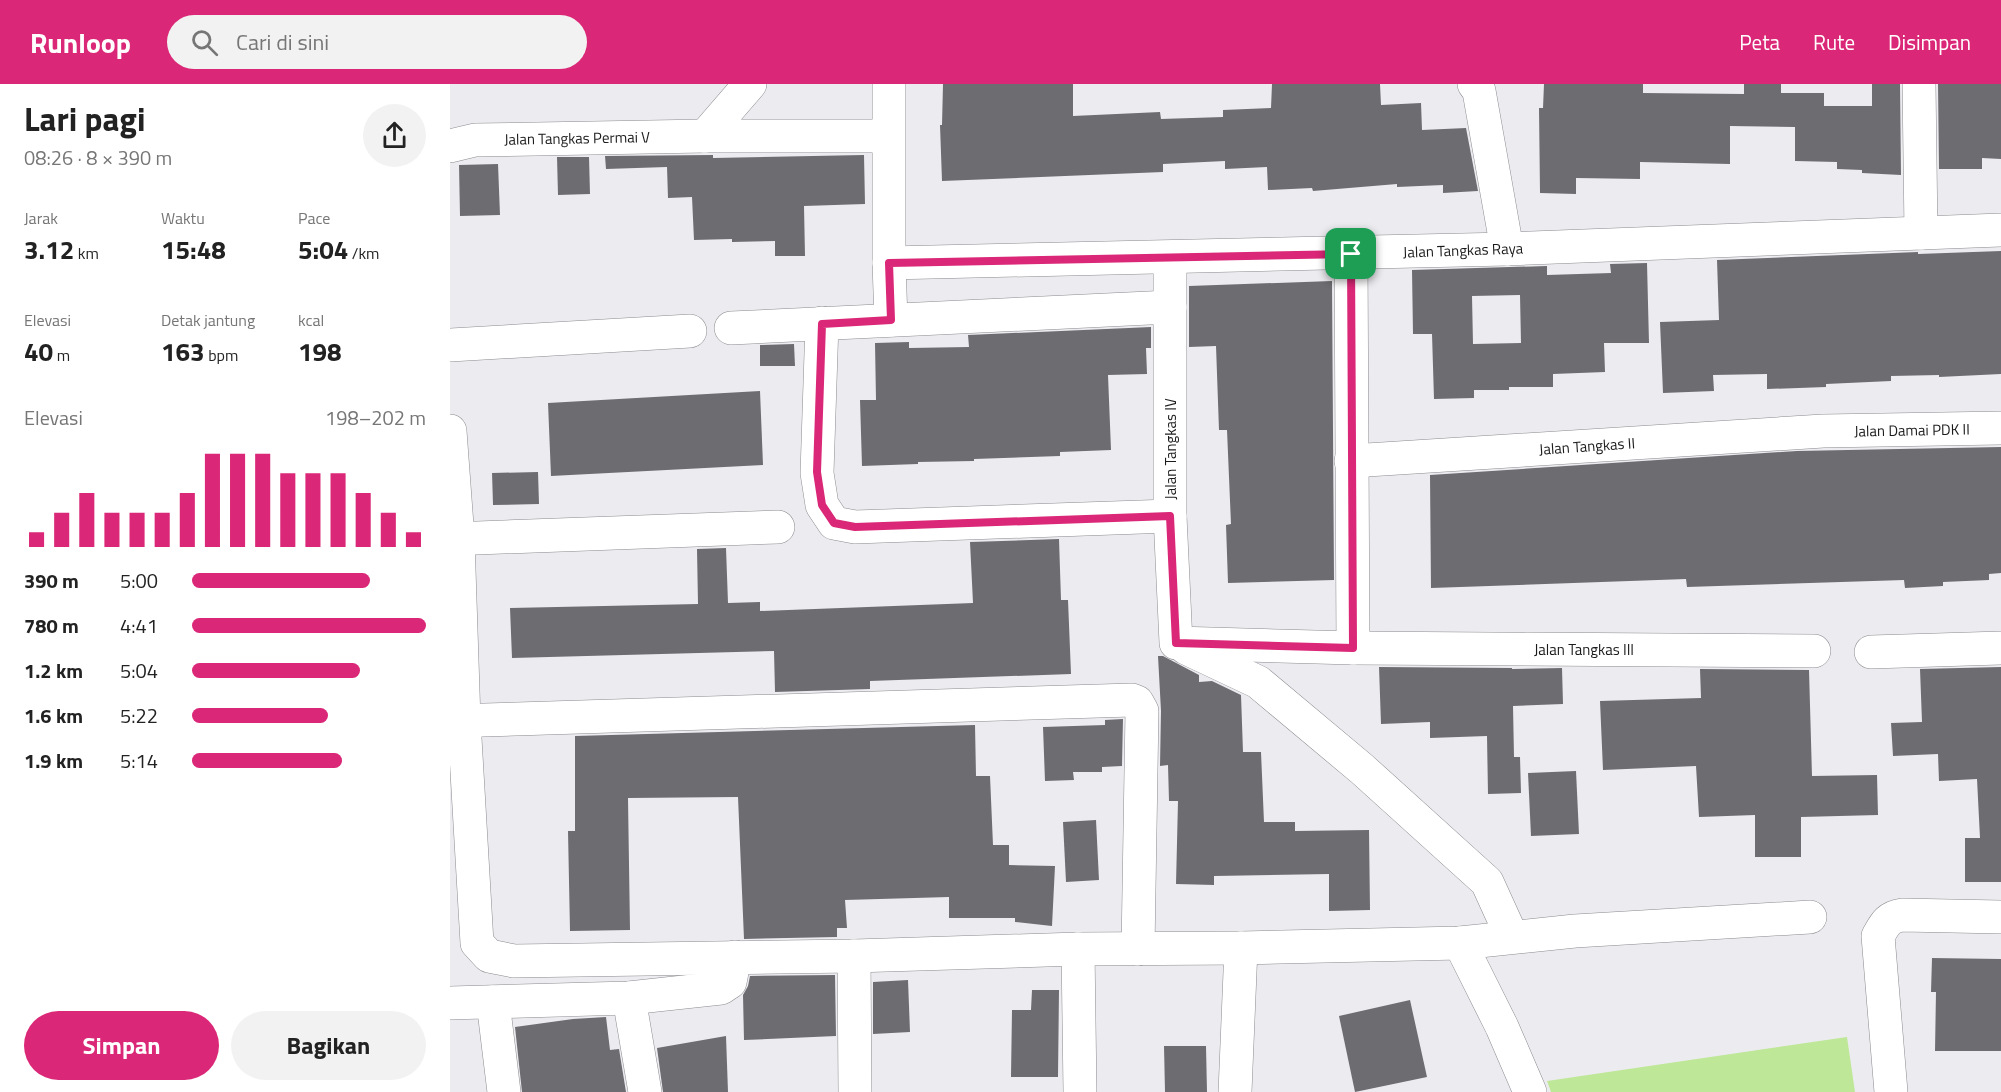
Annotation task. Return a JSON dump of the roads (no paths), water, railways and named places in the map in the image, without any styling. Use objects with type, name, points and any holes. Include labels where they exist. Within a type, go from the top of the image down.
[{"type":"street","points":[[705,136],[750,84]]},
{"type":"street","points":[[889,84],[891,320]]},
{"type":"street","points":[[1474,84],[1479,91],[1507,249]]},
{"type":"street","points":[[1919,84],[1921,233]]},
{"type":"street","name":"Jalan Tangkas Permai V","points":[[450,146],[475,140],[888,136]]},
{"type":"street","name":"Jalan Tangkas Raya","points":[[889,263],[1351,254],[2001,230]]},
{"type":"street","points":[[1176,643],[1353,648],[1351,254]]},
{"type":"street","name":"Jalan Tangkas IV","points":[[1170,258],[1170,516],[1176,643]]},
{"type":"street","points":[[731,328],[1170,307]]},
{"type":"street","points":[[822,324],[817,472],[822,505],[834,523],[855,527],[1170,516]]},
{"type":"street","points":[[450,345],[690,331]]},
{"type":"street","name":"Jalan Damai PDK II","points":[[1823,431],[2001,428]]},
{"type":"street","points":[[450,431],[457,721],[477,943],[489,956],[514,961],[1460,943],[1575,931],[1810,917]]},
{"type":"street","name":"Jalan Tangkas II","points":[[1351,461],[1823,431]]},
{"type":"street","points":[[454,539],[777,527]]},
{"type":"street","points":[[1176,643],[1258,682],[1362,769],[1487,882],[1512,938]]},
{"type":"street","name":"Jalan Tangkas III","points":[[1353,648],[1814,651]]},
{"type":"street","points":[[1871,652],[2001,648]]},
{"type":"street","points":[[457,721],[1132,700],[1137,702],[1142,711],[1138,949]]},
{"type":"street","points":[[1891,1092],[1878,936],[1885,922],[1902,915],[2001,917]]},
{"type":"street","points":[[1460,943],[1502,1027],[1530,1092]]},
{"type":"street","points":[[1235,1092],[1241,948]]},
{"type":"street","points":[[1078,949],[1080,1092]]},
{"type":"street","points":[[854,956],[855,1092]]},
{"type":"street","points":[[450,1003],[629,998],[721,988],[730,982],[735,957]]},
{"type":"street","points":[[629,998],[645,1092]]},
{"type":"street","points":[[493,1002],[504,1092]]}]
